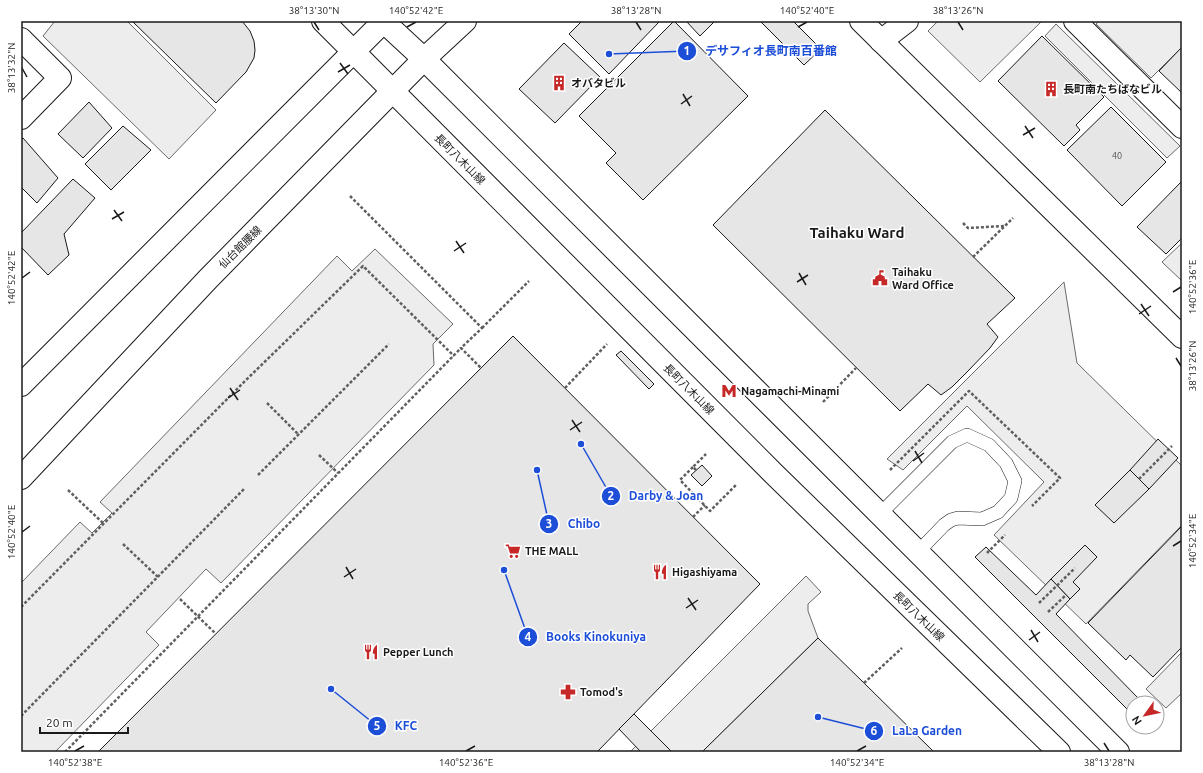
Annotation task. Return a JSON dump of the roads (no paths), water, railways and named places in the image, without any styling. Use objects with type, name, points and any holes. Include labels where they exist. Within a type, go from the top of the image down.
[{"type":"street","name":"長町八木山線","points":[[323,21],[774,474],[1059,752]]},
{"type":"street","points":[[21,385],[384,21],[424,59],[1118,752]]},
{"type":"street","name":"仙台館腰線","points":[[21,478],[208,279],[424,59],[465,21]]},
{"type":"street","points":[[861,21],[1182,337]]},
{"type":"street","points":[[881,41],[907,21]]},
{"type":"street","points":[[1075,21],[1182,127]]},
{"type":"street","points":[[21,39],[60,78],[21,118]]},
{"type":"lane","points":[[880,514],[952,442],[967,435],[989,445],[1006,463],[1015,481],[1010,498],[998,512],[982,519],[958,518],[951,520],[944,525],[918,552]]},
{"type":"place","name":"デサフィオ長町南百番館","points":[[609,54]]},
{"type":"place","name":"オバタビル","points":[[559,83]]},
{"type":"place","name":"長町南たちばなビル","points":[[1051,89]]},
{"type":"place","name":"Taihaku Ward Office","points":[[880,278]]},
{"type":"place","name":"Nagamachi-Minami","points":[[729,391]]},
{"type":"place","name":"Darby & Joan","points":[[581,444]]},
{"type":"place","name":"Chibo","points":[[537,470]]},
{"type":"place","name":"THE MALL","points":[[513,551]]},
{"type":"place","name":"Books Kinokuniya","points":[[504,570]]},
{"type":"place","name":"Higashiyama","points":[[660,572]]},
{"type":"place","name":"Pepper Lunch","points":[[371,652]]},
{"type":"place","name":"KFC","points":[[331,689]]},
{"type":"place","name":"Tomod's","points":[[568,692]]},
{"type":"place","name":"LaLa Garden","points":[[818,717]]},
{"type":"district","name":"Taihaku Ward","points":[[857,232]]}]
